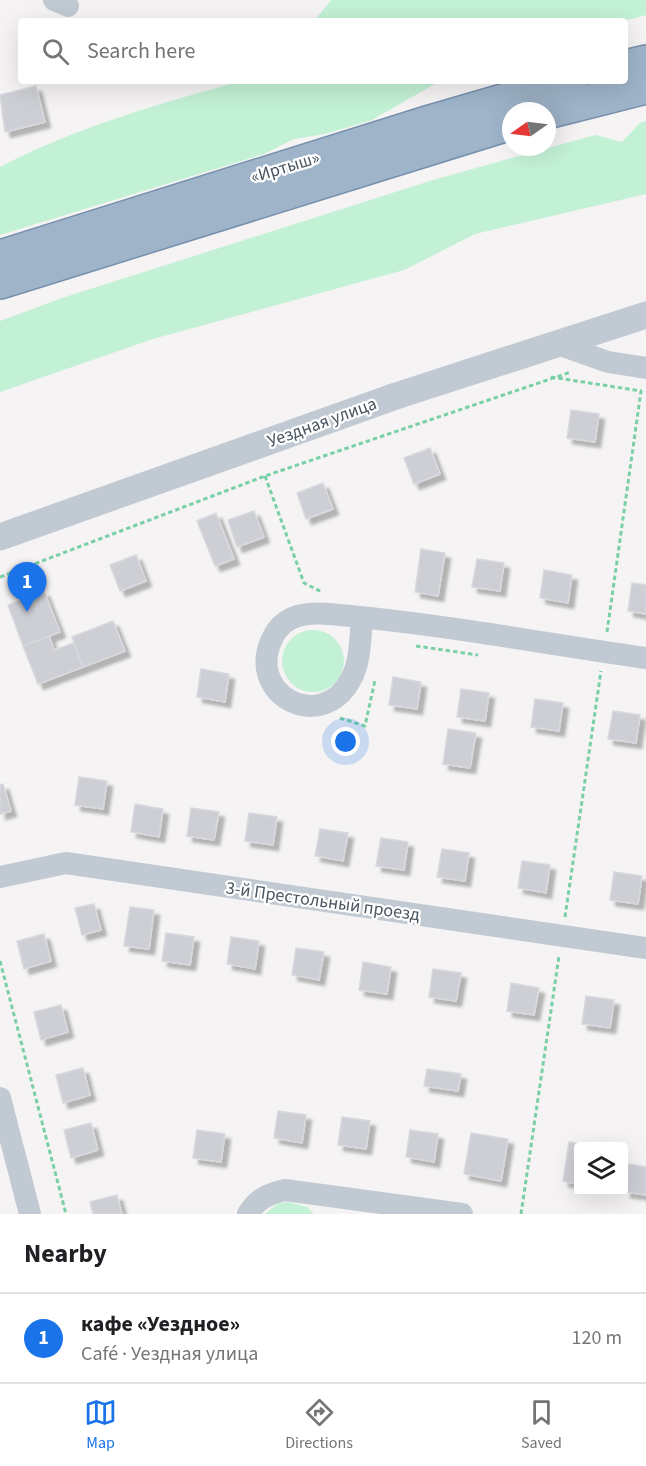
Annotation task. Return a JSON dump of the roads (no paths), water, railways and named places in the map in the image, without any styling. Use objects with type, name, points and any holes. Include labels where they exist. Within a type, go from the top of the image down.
[{"type":"highway","points":[[628,66],[646,62]]},
{"type":"highway","name":"«Иртыш»","points":[[0,257],[405,129],[561,84]]},
{"type":"highway","points":[[556,110],[646,87]]},
{"type":"highway","name":"«Иртыш»","points":[[0,282],[502,126]]},
{"type":"street","name":"Уездная улица","points":[[0,537],[396,396],[560,345],[646,315]]},
{"type":"street","points":[[560,345],[608,362],[646,368]]},
{"type":"street","points":[[362,617],[358,659],[352,677],[343,692],[329,703],[312,707],[295,704],[280,695],[269,681],[265,664],[268,646],[277,629],[291,618],[309,612],[362,617],[646,658]]},
{"type":"street","name":"3-й Престольный проезд","points":[[0,877],[66,864],[646,948]]},
{"type":"street","points":[[0,1098],[30,1214]]},
{"type":"street","points":[[248,1214],[254,1204],[268,1194],[285,1190],[336,1205],[462,1214]]},
{"type":"place","name":"кафе «Уездное»","points":[[27,612]]}]
